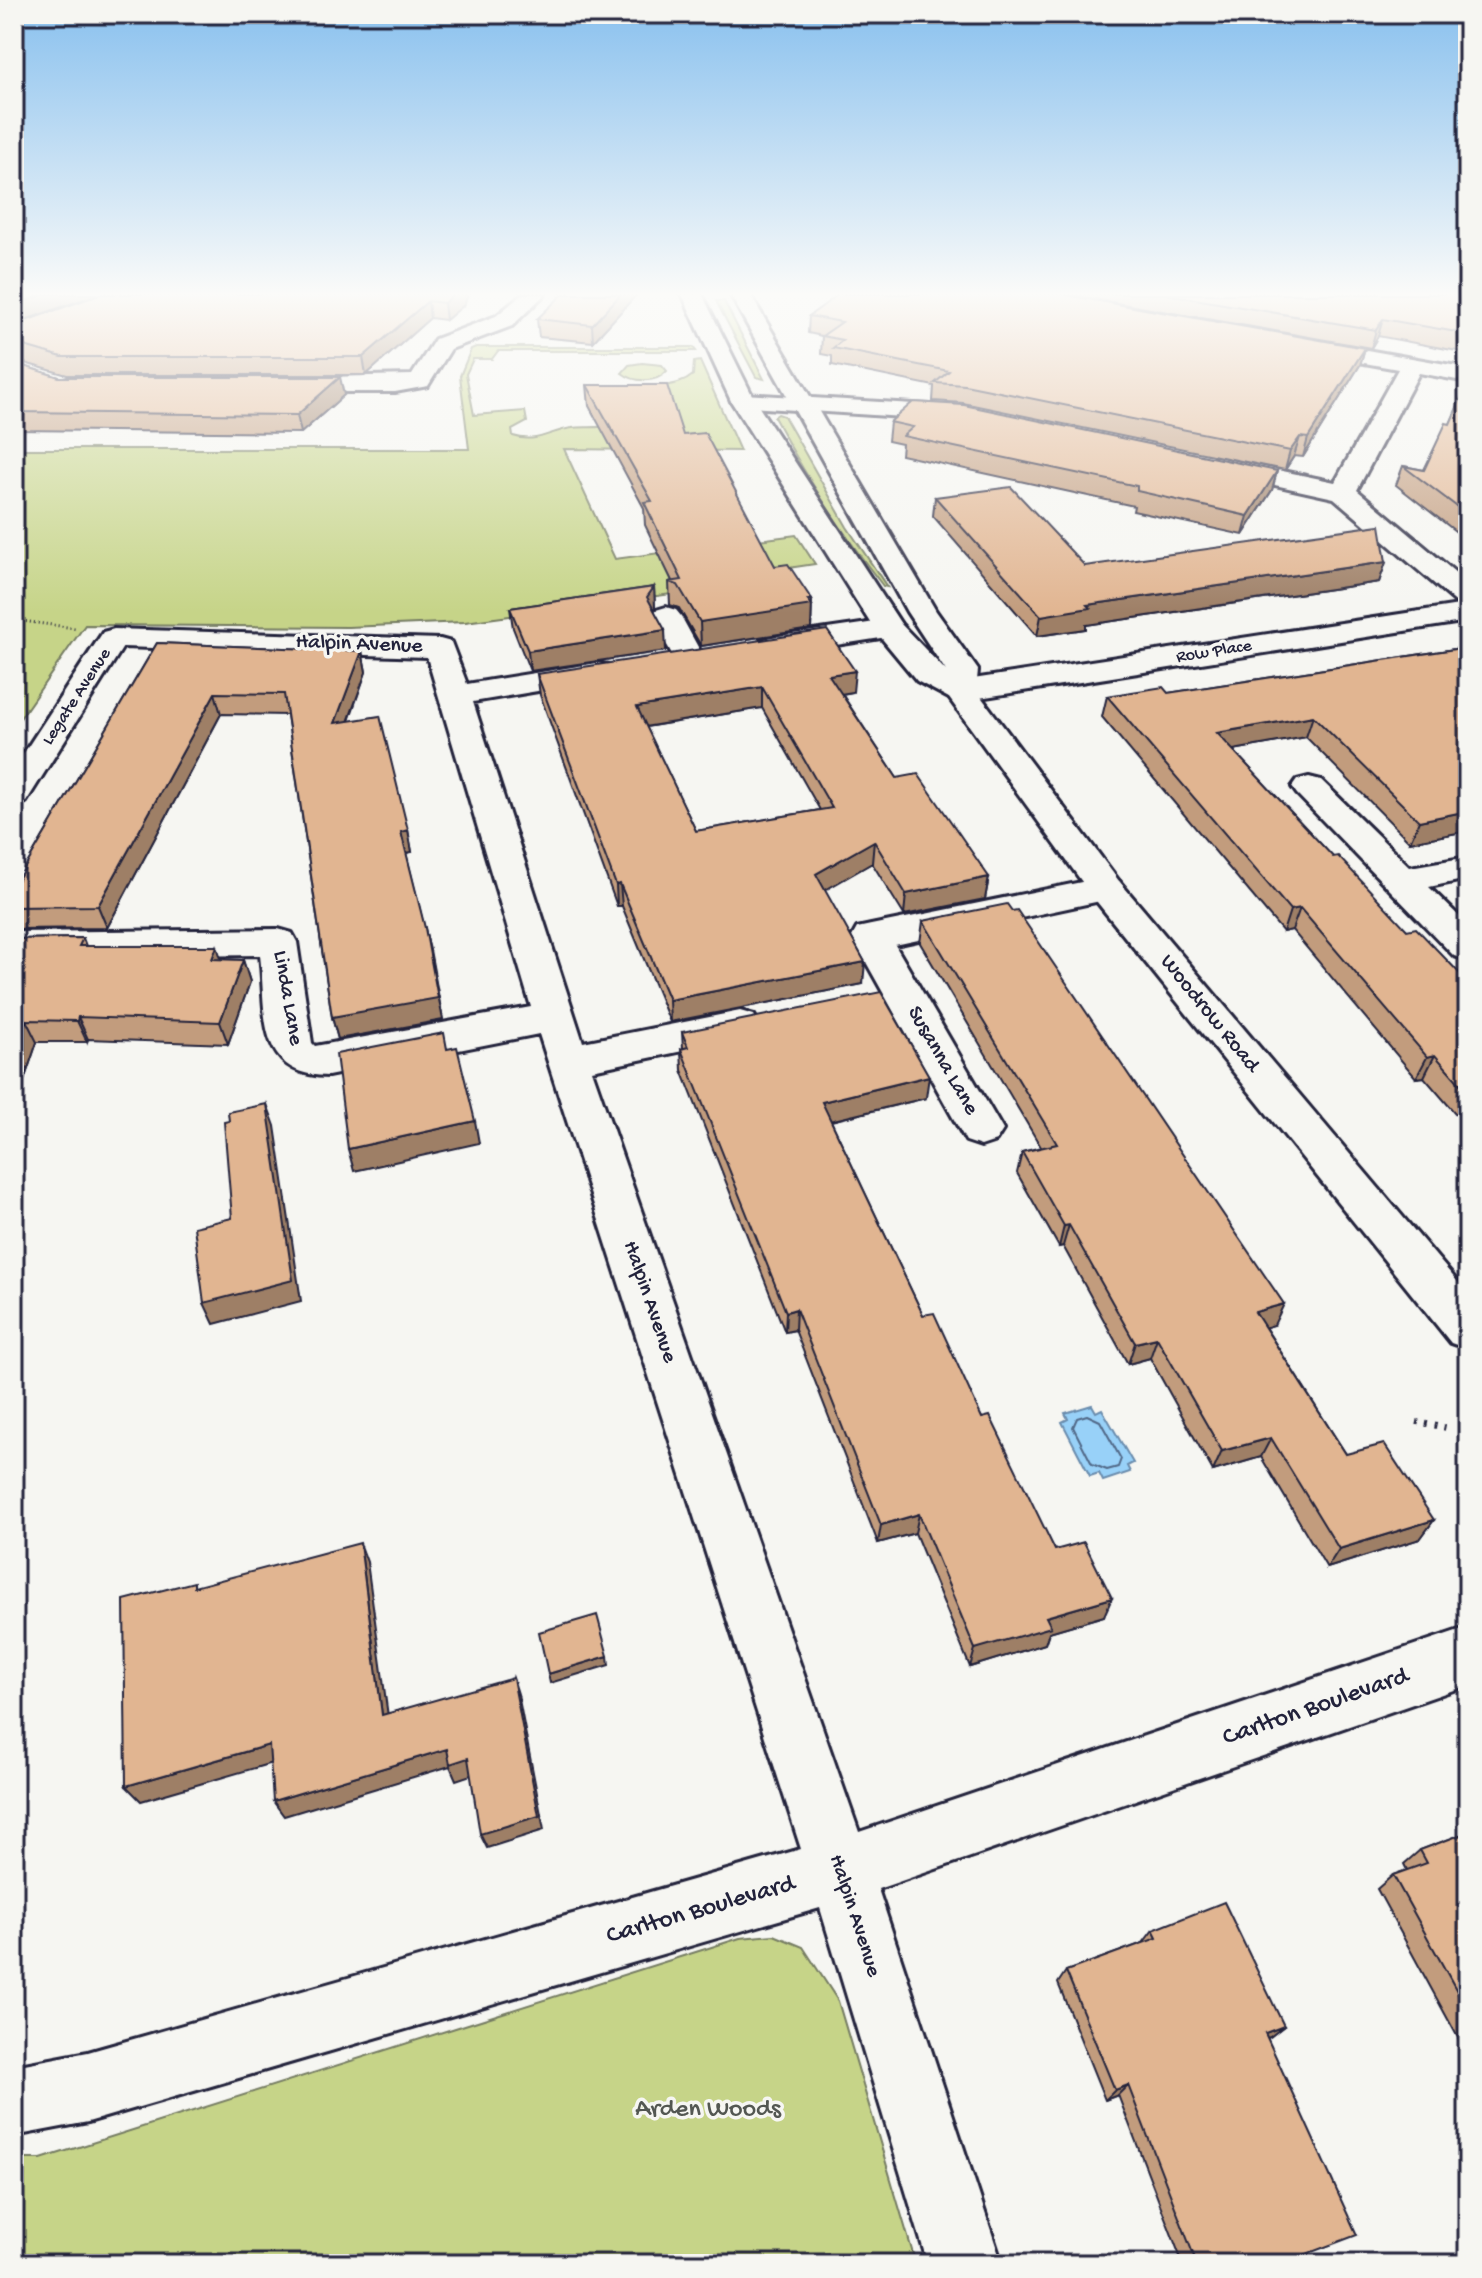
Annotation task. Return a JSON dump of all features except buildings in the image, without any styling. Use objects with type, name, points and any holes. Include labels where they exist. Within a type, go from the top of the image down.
[{"type":"street","points":[[1343,492],[1393,400]]},
{"type":"street","points":[[743,401],[899,407],[992,419]]},
{"type":"street","name":"Woodrow Road","points":[[743,401],[889,629],[928,674],[960,691],[1106,889],[1468,1329]]},
{"type":"street","name":"Woodrow Road","points":[[802,402],[922,612],[962,670],[960,691]]},
{"type":"street","points":[[1192,461],[1343,492],[1468,598]]},
{"type":"street","name":"Row Place","points":[[960,691],[1468,612]]},
{"type":"street","points":[[660,662],[666,616]]},
{"type":"street","points":[[455,695],[889,629]]},
{"type":"street","name":"Halpin Avenue","points":[[114,638],[440,648],[561,1038],[840,1870],[965,2264]]},
{"type":"street","name":"Legate Avenue","points":[[14,795],[114,638]]},
{"type":"street","points":[[1309,787],[1468,947]]},
{"type":"street","points":[[1403,880],[1468,868]]},
{"type":"street","name":"Susanna Lane","points":[[981,1130],[871,937],[1106,889]]},
{"type":"street","name":"Linda Lane","points":[[14,945],[278,942],[291,1043],[295,1053],[304,1060],[328,1061],[561,1038]]},
{"type":"street","name":"Susanna Lane","points":[[857,1001],[903,992]]},
{"type":"street","points":[[561,1038],[779,1017]]},
{"type":"street","name":"Carlton Boulevard","points":[[14,2101],[88,2087],[840,1870],[1468,1656]]},
{"type":"path","points":[[14,620],[76,628]]},
{"type":"path","points":[[1417,1422],[1452,1429]]},
{"type":"green space","points":[[463,400],[471,400],[474,415],[525,411],[527,422],[512,430],[513,436],[529,439],[572,428],[610,425],[634,400],[717,400],[740,451],[564,449],[615,559],[796,535],[815,564],[755,573],[760,582],[465,622],[348,627],[85,625],[14,727],[14,449],[469,449]]},
{"type":"green space","points":[[778,414],[784,416],[847,527],[887,587],[868,566],[825,504],[774,417]]},
{"type":"green space","name":"Arden Woods","points":[[774,1935],[803,1947],[838,2001],[916,2264],[14,2264],[14,2159],[41,2159],[740,1938]]},
{"type":"water","points":[[1092,1405],[1096,1412],[1102,1409],[1133,1463],[1127,1466],[1130,1472],[1103,1481],[1099,1473],[1090,1476],[1062,1422],[1068,1419],[1065,1413]]}]
